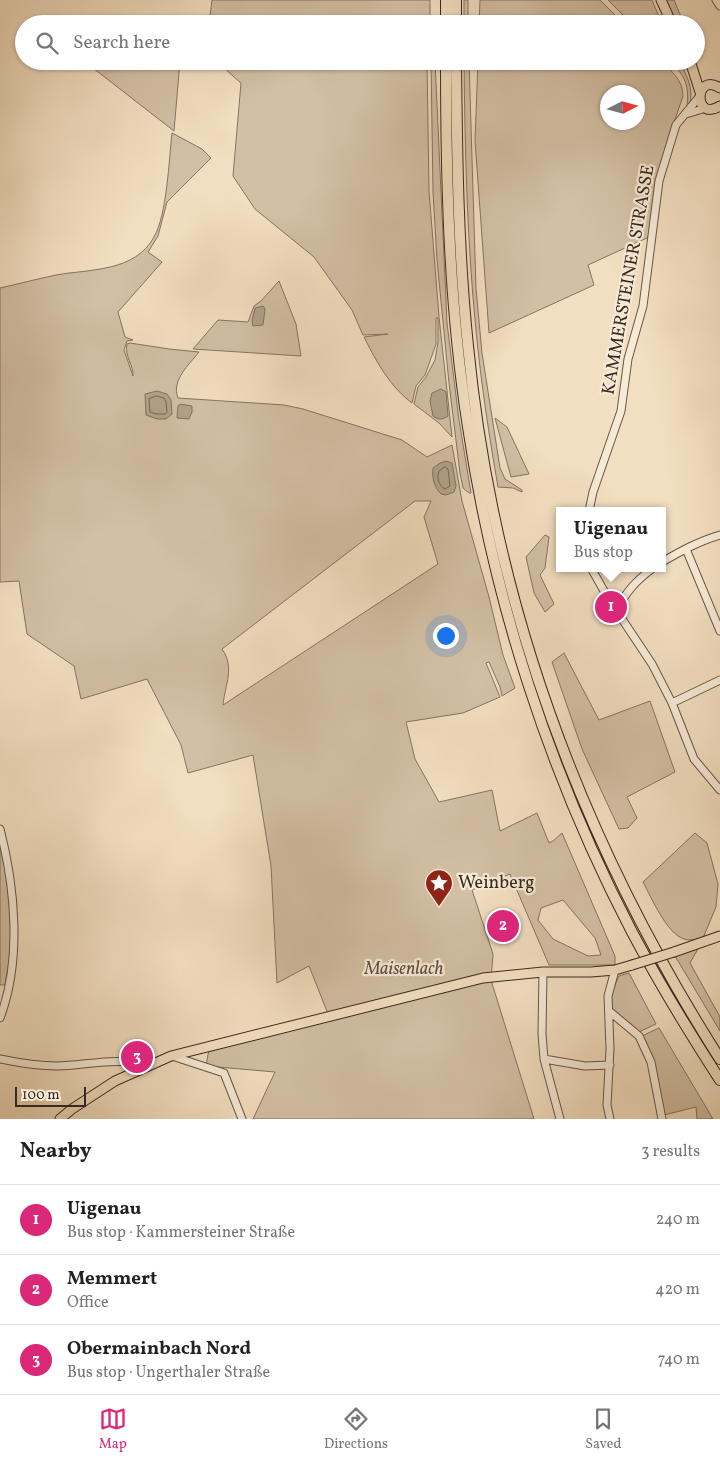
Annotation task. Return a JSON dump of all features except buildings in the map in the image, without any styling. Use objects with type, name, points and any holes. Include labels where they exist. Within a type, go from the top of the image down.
[{"type":"highway","points":[[446,0],[446,15]]},
{"type":"highway","points":[[456,0],[456,15]]},
{"type":"highway","points":[[446,70],[447,191],[456,332],[476,473],[489,541],[506,607],[543,727],[587,837],[632,931],[677,1011],[720,1080]]},
{"type":"highway","points":[[456,70],[460,243],[468,346],[485,470],[512,592],[550,715],[571,773],[604,848],[636,915],[665,969],[720,1059]]},
{"type":"main road","points":[[662,0],[668,15]]},
{"type":"main road","points":[[692,70],[701,104],[715,109]]},
{"type":"main road","points":[[697,70],[717,86]]},
{"type":"main road","points":[[700,95],[703,89],[717,86]]},
{"type":"main road","points":[[60,1119],[115,1082],[169,1057],[483,978],[543,972],[615,970],[720,936]]},
{"type":"street","points":[[716,0],[720,6]]},
{"type":"street","name":"KAMMERSTEINER STRASSE","points":[[589,507],[621,411],[628,359],[643,306],[660,181],[676,125],[700,95]]},
{"type":"street","points":[[685,114],[715,109]]},
{"type":"street","points":[[666,560],[706,539],[720,535]]},
{"type":"street","points":[[686,549],[720,631]]},
{"type":"street","points":[[593,572],[652,664],[672,703],[694,759],[720,790]]},
{"type":"street","points":[[617,611],[622,598],[648,572]]},
{"type":"street","points":[[672,703],[720,680]]},
{"type":"street","points":[[0,829],[11,875],[14,915],[10,978],[0,1018]]},
{"type":"street","points":[[610,1119],[607,1105],[610,1065],[608,996],[615,970]]},
{"type":"street","points":[[543,972],[542,1034],[544,1059],[560,1119]]},
{"type":"street","points":[[609,1011],[639,1036],[651,1062],[662,1119]]},
{"type":"street","points":[[169,1057],[224,1073],[242,1119]]},
{"type":"street","points":[[0,1059],[56,1066],[124,1061],[146,1067]]},
{"type":"street","points":[[544,1059],[585,1066],[610,1065]]},
{"type":"green space","points":[[212,0],[430,0],[430,15],[210,15]]},
{"type":"green space","points":[[464,0],[468,0],[468,15],[464,15]]},
{"type":"green space","points":[[480,0],[600,0],[615,15],[479,15]]},
{"type":"green space","points":[[608,0],[652,0],[658,15],[623,15]]},
{"type":"green space","points":[[665,0],[674,0],[680,15],[671,15]]},
{"type":"green space","points":[[96,70],[179,70],[174,131]]},
{"type":"green space","points":[[226,70],[427,70],[429,191],[439,317],[452,437],[439,423],[414,404],[418,387],[435,360],[438,342],[438,318],[436,318],[436,344],[425,375],[416,386],[412,403],[390,381],[364,337],[388,334],[363,335],[352,310],[314,257],[255,209],[233,176],[241,83]]},
{"type":"green space","points":[[431,70],[435,70],[447,323],[459,420],[471,493],[463,488],[460,473],[437,260],[433,192]]},
{"type":"green space","points":[[464,70],[469,70],[476,289],[482,353],[500,468],[505,479],[522,490],[522,492],[513,488],[498,487],[478,350],[473,297],[466,162]]},
{"type":"green space","points":[[478,70],[669,70],[681,85],[683,96],[666,146],[649,237],[588,265],[594,285],[489,333],[475,141]]},
{"type":"green space","points":[[678,70],[683,70],[690,87],[690,106],[687,107],[687,87]]},
{"type":"green space","name":"Maisenlach","points":[[172,133],[202,149],[211,158],[167,202],[158,236],[148,252],[162,262],[118,312],[125,337],[133,340],[127,341],[124,350],[133,376],[126,348],[127,344],[199,352],[179,379],[176,391],[178,398],[284,405],[303,409],[402,440],[427,457],[452,445],[462,501],[503,655],[515,688],[502,696],[489,662],[486,663],[500,697],[463,713],[406,722],[415,759],[439,802],[492,790],[500,831],[537,813],[549,843],[562,833],[615,956],[615,965],[549,965],[510,874],[472,890],[493,954],[491,980],[534,1119],[253,1119],[275,1072],[206,1066],[209,1049],[330,1019],[309,966],[277,983],[271,866],[253,755],[188,773],[181,745],[147,679],[81,699],[74,666],[27,634],[19,581],[0,582],[0,288],[56,275],[111,267],[124,263],[146,248],[154,237],[162,215],[167,187]],"holes":[[[415,501],[431,501],[424,517],[438,564],[223,705],[229,669],[222,649]],[[563,900],[595,938],[601,955],[588,956],[553,939],[538,920],[541,908]]]},
{"type":"green space","points":[[279,281],[296,324],[301,356],[193,349],[218,320],[248,322],[254,306]]},
{"type":"green space","points":[[495,418],[507,427],[529,474],[511,477]]},
{"type":"green space","points":[[545,535],[549,537],[545,568],[540,575],[554,604],[545,612],[534,593],[526,557]]},
{"type":"green space","points":[[564,653],[599,720],[650,701],[675,772],[627,797],[637,818],[628,828],[619,829],[582,749],[552,662]]},
{"type":"green space","points":[[0,830],[10,868],[14,933],[5,985],[0,985]]},
{"type":"green space","points":[[695,833],[707,843],[718,884],[716,907],[703,938],[689,940],[678,936],[666,923],[643,882]]},
{"type":"green space","points":[[699,947],[690,963],[720,1017],[720,1031],[675,956]]},
{"type":"green space","points":[[629,973],[656,1024],[639,1032],[610,1007],[610,996],[619,976]]},
{"type":"green space","points":[[659,1028],[713,1119],[697,1119],[696,1107],[664,1115],[642,1036]]},
{"type":"water","points":[[263,306],[265,309],[263,325],[253,326],[252,321],[255,308]]},
{"type":"water","points":[[441,389],[446,392],[448,416],[441,419],[433,416],[430,401],[432,393]]},
{"type":"water","points":[[157,391],[167,394],[171,400],[172,414],[166,419],[157,419],[146,415],[145,394]]},
{"type":"water","points":[[180,404],[192,406],[189,419],[177,418],[178,406]]},
{"type":"water","points":[[446,461],[452,463],[456,486],[454,492],[446,495],[441,494],[434,482],[433,468]]},
{"type":"place","name":"Uigenau","points":[[611,607]]},
{"type":"place","name":"Weinberg","points":[[439,907]]},
{"type":"place","name":"Memmert","points":[[503,926]]},
{"type":"place","name":"Obermainbach Nord","points":[[137,1057]]}]
